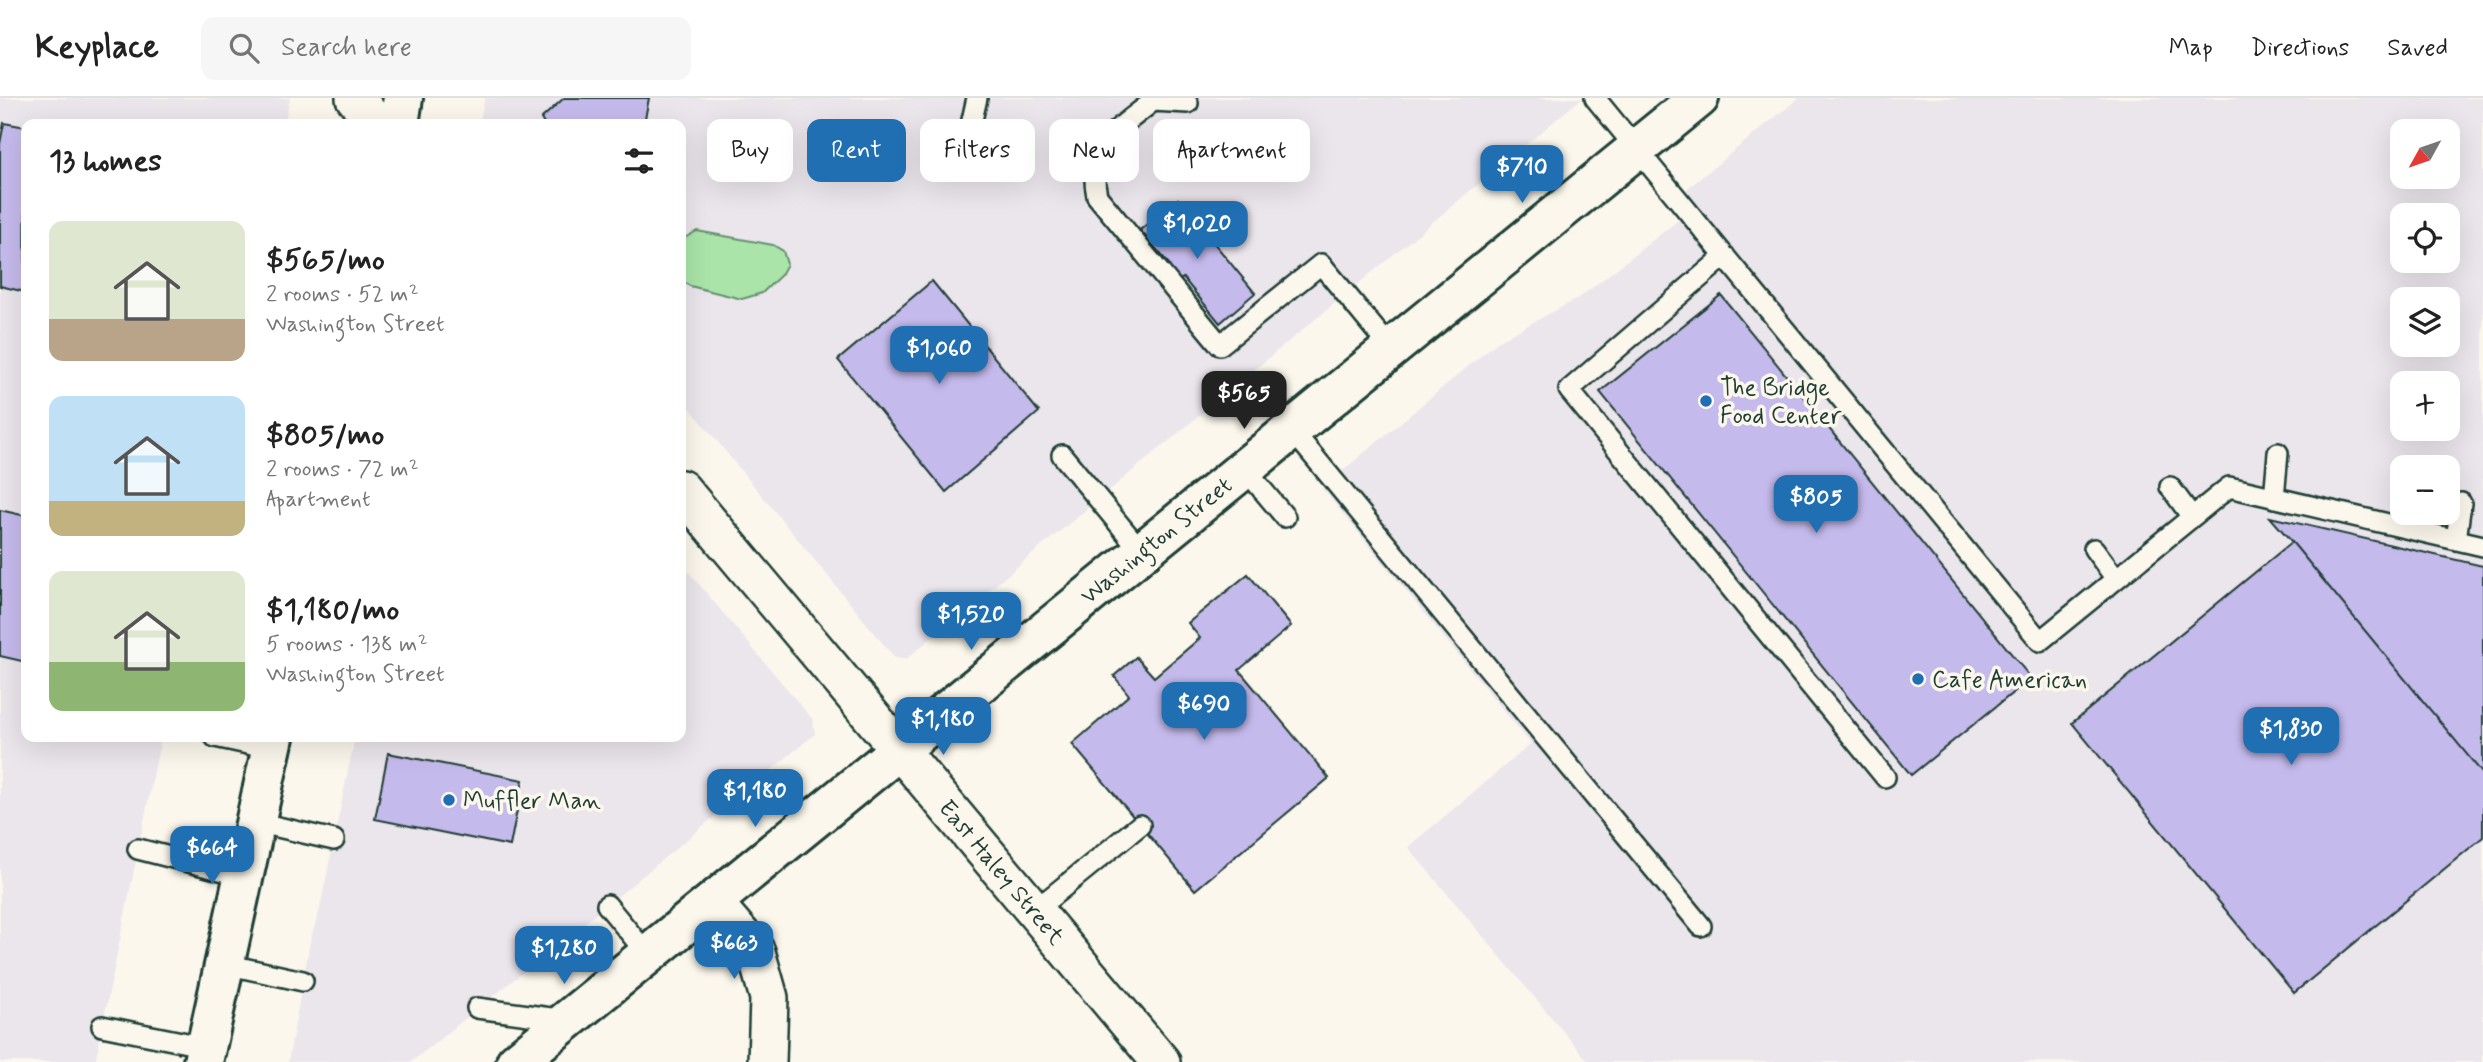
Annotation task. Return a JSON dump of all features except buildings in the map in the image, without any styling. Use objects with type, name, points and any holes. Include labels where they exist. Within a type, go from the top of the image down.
[{"type":"street","points":[[355,98],[373,119]]},
{"type":"street","points":[[400,119],[403,98]]},
{"type":"street","name":"Washington Street","points":[[516,1062],[1699,98]]},
{"type":"street","name":"East Haley Street","points":[[686,495],[1161,1062]]},
{"type":"street","points":[[205,1055],[272,743]]},
{"type":"street","points":[[713,902],[756,952],[769,998],[767,1062]]},
{"type":"lane","points":[[972,119],[977,98]]},
{"type":"lane","points":[[1595,98],[2040,642],[2229,487],[2483,546]]},
{"type":"lane","points":[[1188,103],[1153,99],[1102,145],[1094,163],[1093,178],[1097,196],[1220,345],[1321,264],[1392,350]]},
{"type":"lane","points":[[1725,256],[1569,390],[1885,777]]},
{"type":"lane","points":[[1292,430],[1700,926]]},
{"type":"lane","points":[[2274,498],[2278,453]]},
{"type":"lane","points":[[1062,456],[1142,552]]},
{"type":"lane","points":[[1245,469],[1285,517]]},
{"type":"lane","points":[[2170,487],[2192,517]]},
{"type":"lane","points":[[2456,540],[2461,503]]},
{"type":"lane","points":[[2094,550],[2116,579]]},
{"type":"lane","points":[[256,822],[334,840]]},
{"type":"lane","points":[[1034,911],[1140,825]]},
{"type":"lane","points":[[138,849],[244,876]]},
{"type":"lane","points":[[607,905],[648,955]]},
{"type":"lane","points":[[225,964],[303,981]]},
{"type":"lane","points":[[477,1008],[568,1021]]},
{"type":"lane","points":[[102,1026],[205,1055]]},
{"type":"shaded area","points":[[0,98],[290,98],[285,119],[21,119],[21,742],[160,742],[95,1062],[0,1062]]},
{"type":"shaded area","points":[[485,98],[1582,98],[906,659],[895,658],[686,403],[686,119],[480,119]]},
{"type":"shaded area","points":[[1799,98],[2483,98],[2483,1062],[1589,1062],[1408,847],[1531,744],[1322,488],[1500,340],[1579,298],[1689,212],[1677,197]]},
{"type":"shaded area","points":[[686,569],[813,720],[815,734],[411,1062],[288,1062],[311,937],[319,913],[354,742],[686,742]]},
{"type":"green space","points":[[697,231],[773,245],[783,251],[787,264],[781,275],[762,293],[742,299],[690,286],[686,283],[686,237]]},
{"type":"place","name":"The Bridge Food Center","points":[[1706,401]]},
{"type":"place","name":"Cafe American","points":[[1918,679]]},
{"type":"place","name":"Muffler Man","points":[[449,800]]}]
